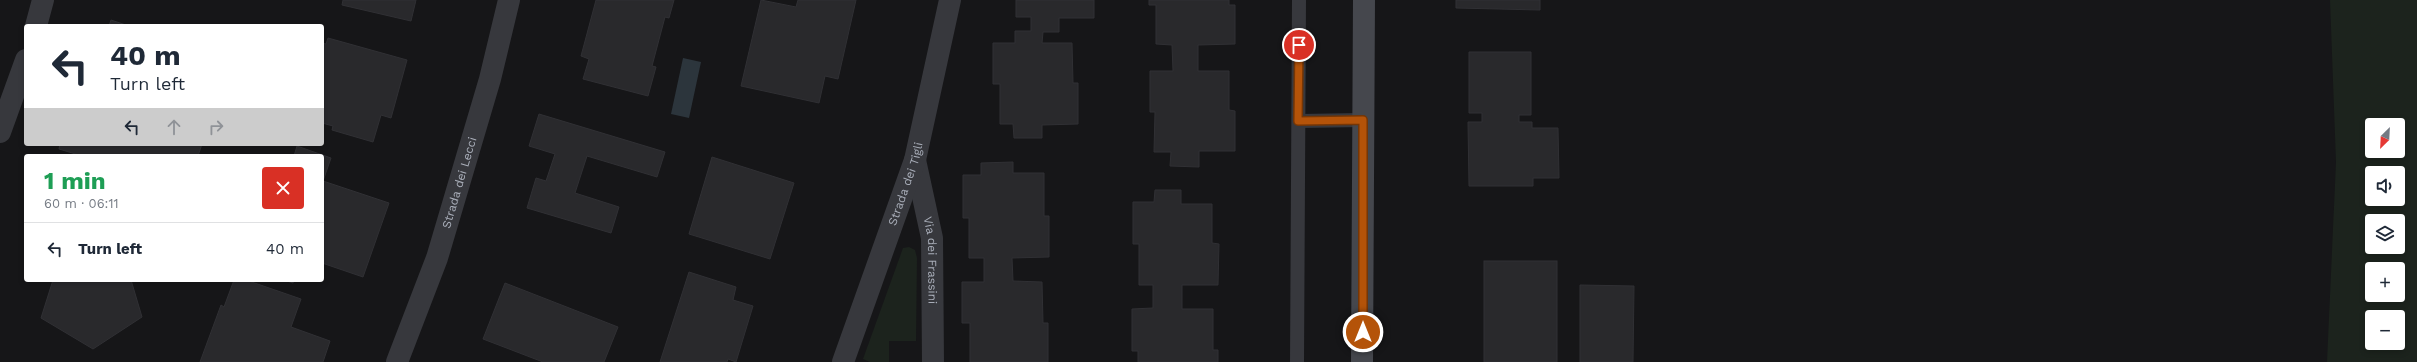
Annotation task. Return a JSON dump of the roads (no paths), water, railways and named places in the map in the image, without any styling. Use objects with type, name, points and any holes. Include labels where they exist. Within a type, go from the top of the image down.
[{"type":"street","points":[[37,24],[44,0]]},
{"type":"street","name":"Strada dei Lecci","points":[[397,362],[437,258],[490,79],[509,0]]},
{"type":"street","name":"Strada dei Tigli","points":[[843,362],[915,160],[950,0]]},
{"type":"street","points":[[1362,362],[1364,0]]},
{"type":"street","points":[[0,132],[24,66]]},
{"type":"street","name":"Via dei Frassini","points":[[915,160],[932,238],[932,362]]},
{"type":"lane","points":[[1297,362],[1299,0]]},
{"type":"lane","points":[[1298,121],[1363,120]]}]
